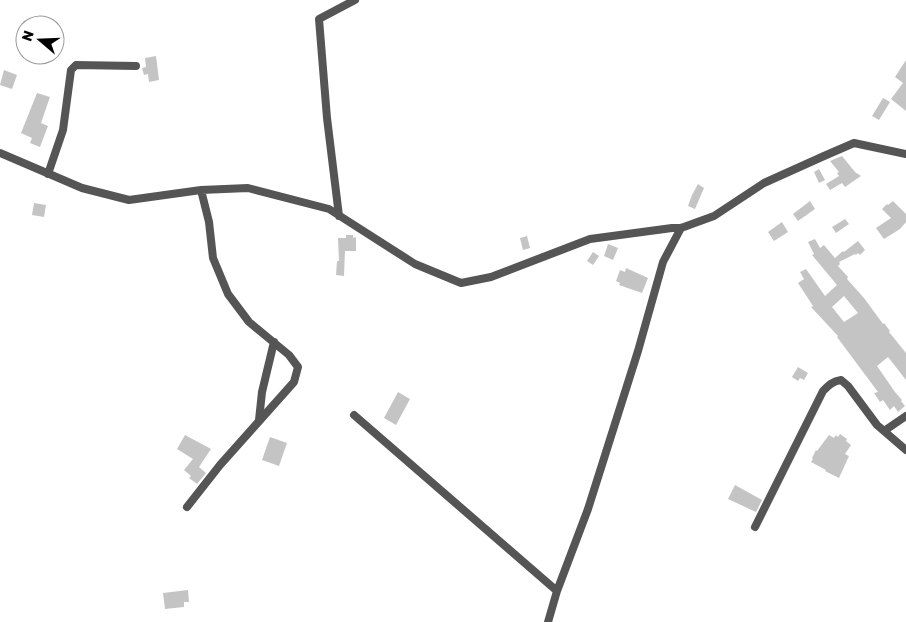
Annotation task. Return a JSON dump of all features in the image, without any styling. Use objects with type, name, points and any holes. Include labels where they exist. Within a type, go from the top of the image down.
[{"type":"street","points":[[340,216],[327,118],[319,19],[355,0]]},
{"type":"street","points":[[48,174],[63,130],[71,70],[76,65],[136,66]]},
{"type":"street","points":[[0,153],[82,188],[128,200],[200,190],[248,188],[329,209],[415,264],[461,283],[491,277],[590,239],[681,228],[714,216],[764,183],[854,143],[906,154]]},
{"type":"street","points":[[186,507],[220,465],[294,382],[298,367],[289,355],[249,322],[228,294],[213,258],[209,222],[200,190]]},
{"type":"street","points":[[548,622],[557,591],[588,509],[638,351],[662,262],[681,228]]},
{"type":"street","points":[[259,420],[262,392],[274,342]]},
{"type":"street","points":[[755,526],[824,391],[830,384],[841,380],[848,386],[877,425],[906,450]]},
{"type":"street","points":[[354,415],[557,591]]},
{"type":"street","points":[[884,431],[906,416]]},
{"type":"building","points":[[156,56],[159,80],[149,82],[148,74],[144,75],[142,68],[146,67],[145,58]]},
{"type":"building","points":[[906,60],[906,111],[891,99],[903,83],[895,77]]},
{"type":"building","points":[[4,70],[17,75],[12,89],[0,85]]},
{"type":"building","points":[[37,93],[50,97],[41,123],[48,126],[40,147],[30,143],[32,138],[21,133]]},
{"type":"building","points":[[883,98],[890,102],[879,120],[872,116]]},
{"type":"building","points":[[842,156],[855,172],[861,176],[845,187],[842,183],[830,190],[826,184],[839,176],[837,173],[839,172],[830,161]]},
{"type":"building","points":[[819,169],[825,180],[819,183],[814,172]]},
{"type":"building","points":[[698,184],[704,188],[695,209],[688,206]]},
{"type":"building","points":[[810,201],[815,209],[798,221],[793,214]]},
{"type":"building","points":[[893,201],[906,214],[906,222],[900,229],[884,239],[876,228],[891,218],[882,209]]},
{"type":"building","points":[[34,203],[46,205],[44,217],[32,215]]},
{"type":"building","points":[[845,219],[849,224],[836,233],[832,227]]},
{"type":"building","points":[[782,222],[788,232],[774,241],[768,232]]},
{"type":"building","points":[[346,235],[353,235],[353,238],[356,237],[356,251],[345,251],[344,276],[336,275],[337,261],[339,261],[338,238],[346,238]]},
{"type":"building","points":[[527,236],[530,248],[523,250],[520,238]]},
{"type":"building","points":[[815,239],[820,248],[824,245],[835,258],[858,241],[865,250],[860,255],[858,253],[855,254],[839,262],[838,266],[906,353],[906,380],[888,357],[877,366],[905,406],[898,412],[894,406],[890,410],[883,400],[880,402],[874,393],[878,392],[838,336],[811,307],[813,306],[798,283],[804,279],[800,272],[806,269],[825,296],[837,285],[812,255],[814,254],[808,242]],"holes":[[[844,296],[858,313],[844,322],[832,307]]]},
{"type":"building","points":[[608,244],[618,248],[613,260],[604,256]]},
{"type":"building","points":[[593,252],[599,256],[593,265],[587,261]]},
{"type":"building","points":[[626,268],[648,278],[642,293],[619,285],[620,283],[616,281],[620,270],[625,272]]},
{"type":"building","points":[[798,367],[808,373],[804,380],[800,378],[798,381],[792,377]]},
{"type":"building","points":[[398,392],[410,399],[396,425],[384,418]]},
{"type":"building","points":[[840,434],[851,445],[845,454],[849,456],[839,478],[811,462],[816,450],[829,435],[834,438]]},
{"type":"building","points":[[185,435],[211,449],[199,467],[206,473],[197,484],[189,478],[191,476],[184,470],[193,459],[177,449]]},
{"type":"building","points":[[270,437],[287,443],[279,466],[262,460]]},
{"type":"building","points":[[735,485],[762,500],[756,512],[728,499]]},
{"type":"building","points":[[188,590],[189,602],[184,602],[184,607],[165,609],[163,593]]}]
